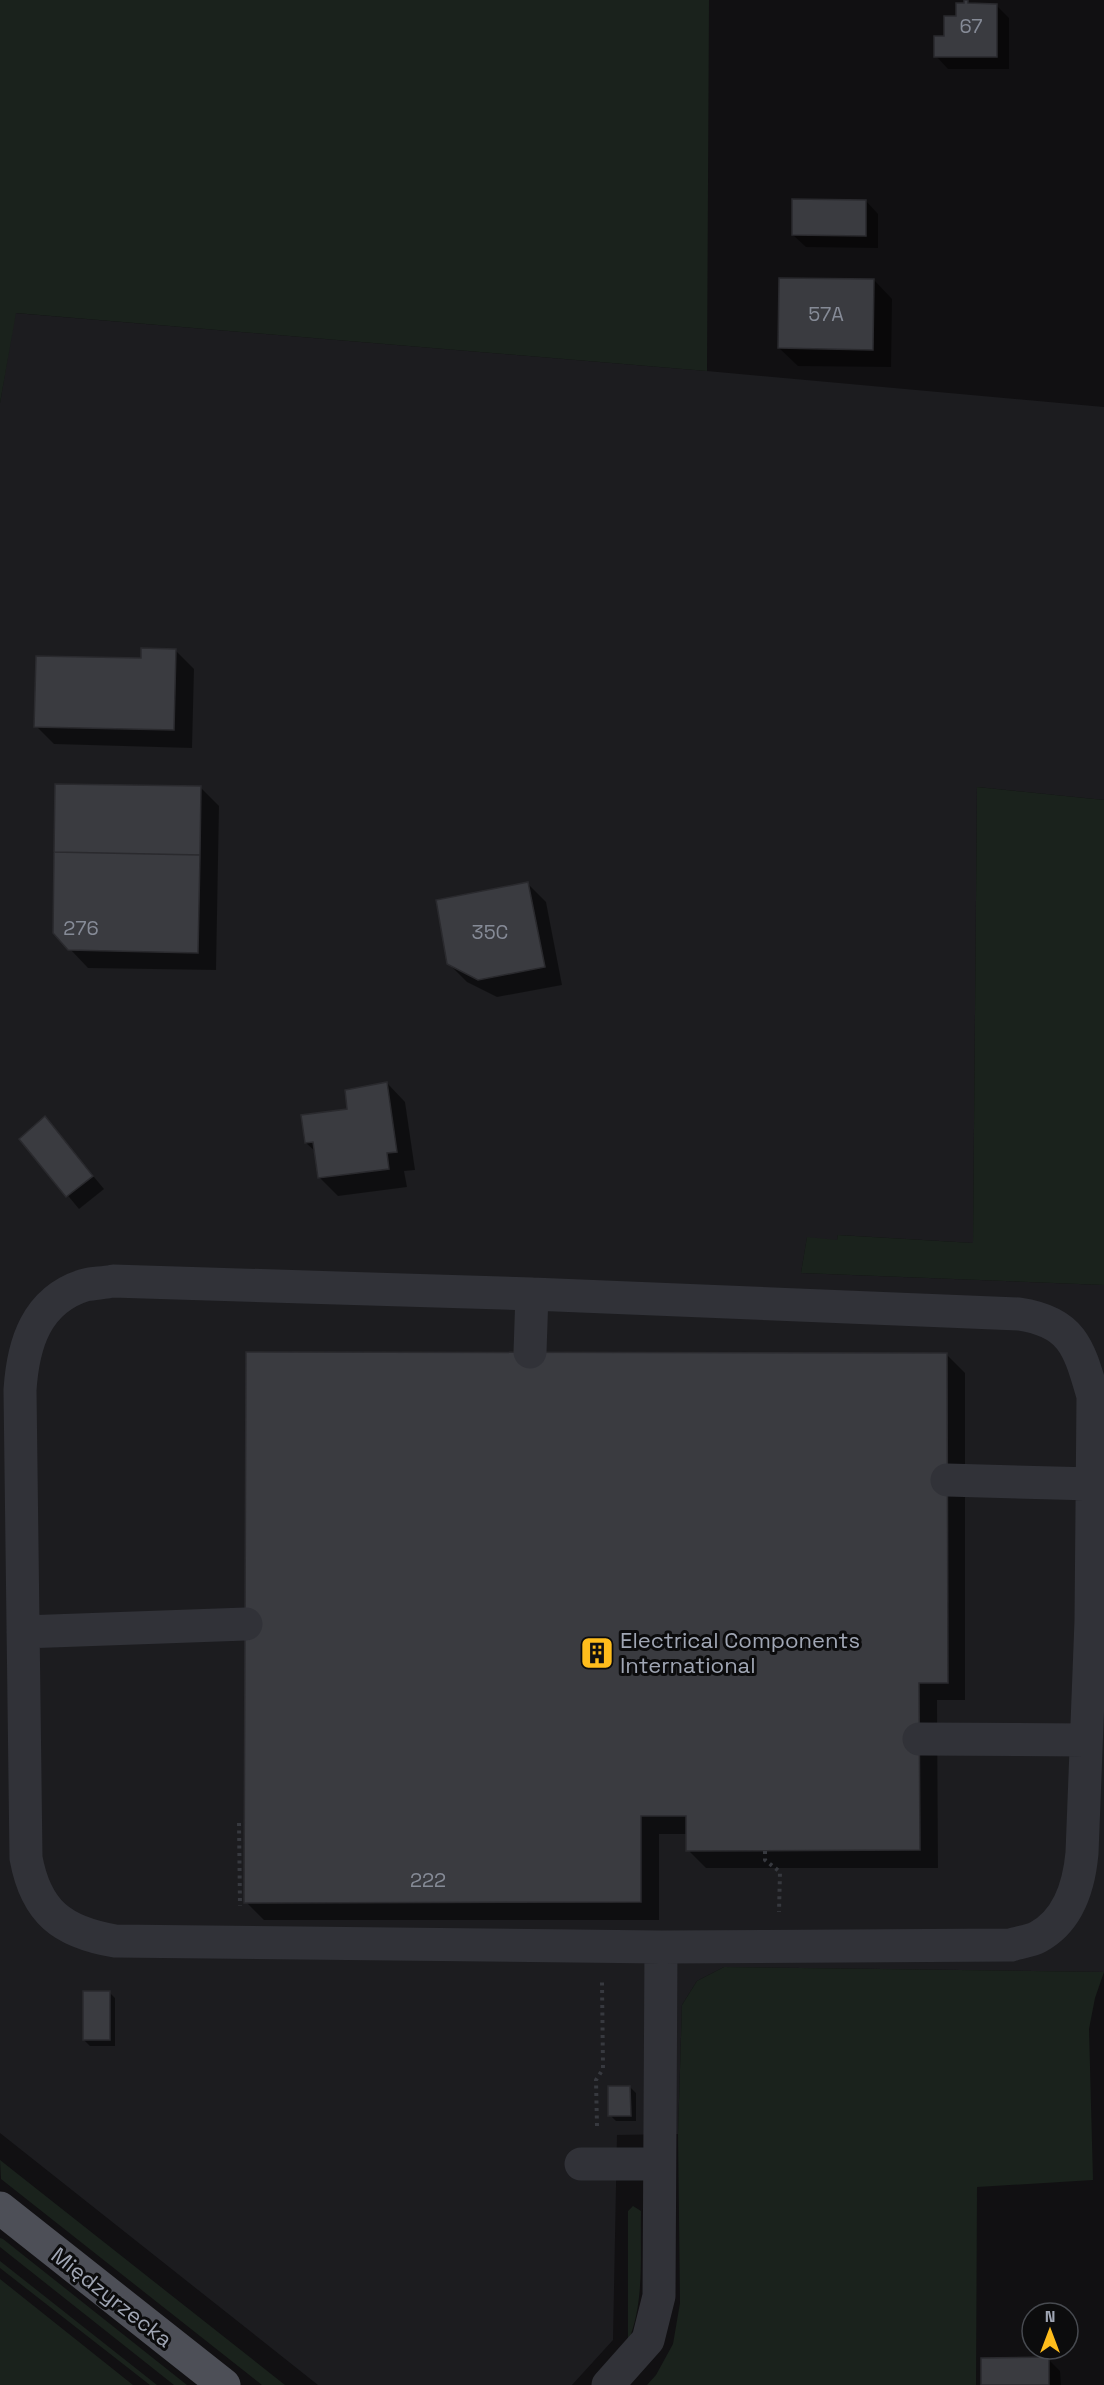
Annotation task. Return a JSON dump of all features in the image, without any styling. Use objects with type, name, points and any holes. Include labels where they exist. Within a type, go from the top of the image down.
[{"type":"main road","name":"Międzyrzecka","points":[[0,2208],[224,2385]]},
{"type":"lane","points":[[113,1281],[532,1294],[1039,1317],[1069,1335],[1084,1363],[1093,1396],[1093,1484],[1080,1879],[1060,1920],[1038,1938],[1011,1945],[661,1947],[115,1941],[88,1936],[61,1922],[42,1904],[30,1882],[26,1858],[20,1389],[22,1359],[28,1338],[40,1317],[59,1298],[85,1286],[113,1281]]},
{"type":"lane","points":[[530,1352],[532,1294]]},
{"type":"lane","points":[[947,1480],[1093,1484]]},
{"type":"lane","points":[[23,1632],[246,1624]]},
{"type":"lane","points":[[920,1739],[1086,1740]]},
{"type":"lane","points":[[608,2385],[648,2340],[659,2296],[661,1947]]},
{"type":"lane","points":[[581,2174],[659,2175]]},
{"type":"path","points":[[597,2126],[596,2080],[603,2069],[602,1946]]},
{"type":"path","points":[[589,2126],[606,2126]]},
{"type":"shaded area","points":[[0,0],[709,0],[707,371],[16,313],[0,403]]},
{"type":"shaded area","points":[[15,313],[1104,407],[1104,800],[977,787],[973,1243],[838,1235],[837,1241],[807,1238],[801,1273],[1104,1285],[1104,1972],[724,1967],[697,1981],[682,2005],[678,2134],[617,2135],[613,2340],[572,2385],[318,2385],[0,2133],[0,403]]},
{"type":"shaded area","points":[[977,787],[1104,800],[1104,1285],[801,1273],[807,1237],[837,1240],[838,1235],[973,1243]]},
{"type":"shaded area","points":[[724,1967],[1104,1972],[1095,1998],[1089,2029],[1093,2180],[977,2187],[976,2385],[647,2385],[656,2375],[673,2344],[680,2303],[678,2134],[682,2005],[697,1981]]},
{"type":"shaded area","points":[[0,2160],[285,2385],[262,2385],[1,2179]]},
{"type":"shaded area","points":[[633,2206],[641,2211],[640,2278],[637,2311],[628,2342],[628,2211]]},
{"type":"shaded area","points":[[0,2238],[187,2385],[174,2385],[0,2247]]},
{"type":"shaded area","points":[[0,2261],[157,2385],[150,2385],[0,2268]]},
{"type":"shaded area","points":[[0,2279],[133,2385],[0,2385]]},
{"type":"building","points":[[964,0],[968,0],[968,3],[997,4],[997,57],[934,57],[934,36],[944,36],[944,16],[956,16],[956,3],[964,3]]},
{"type":"building","points":[[792,199],[866,200],[866,236],[792,235]]},
{"type":"building","points":[[779,278],[874,279],[873,350],[778,348]]},
{"type":"building","points":[[141,648],[176,649],[174,730],[34,727],[36,656],[141,658]]},
{"type":"building","points":[[55,784],[201,786],[200,855],[54,852]]},
{"type":"building","points":[[54,852],[200,855],[198,953],[68,950],[53,933]]},
{"type":"building","points":[[528,882],[545,967],[478,980],[447,964],[436,900]]},
{"type":"building","points":[[387,1082],[397,1152],[387,1153],[389,1169],[318,1178],[313,1142],[305,1143],[301,1115],[347,1109],[345,1090]]},
{"type":"building","points":[[45,1116],[93,1176],[66,1197],[19,1139]]},
{"type":"building","name":"Electrical Components International","points":[[246,1352],[947,1353],[948,1683],[919,1683],[920,1850],[686,1851],[686,1816],[641,1816],[641,1902],[244,1903]]},
{"type":"building","points":[[83,1991],[110,1991],[110,2040],[83,2040]]},
{"type":"building","points":[[608,2086],[630,2086],[631,2116],[608,2116]]},
{"type":"building","points":[[1020,2357],[1020,2361],[1049,2361],[1049,2385],[981,2385],[981,2358]]},
{"type":"place","name":"Electrical Components International","points":[[597,1653]]}]
